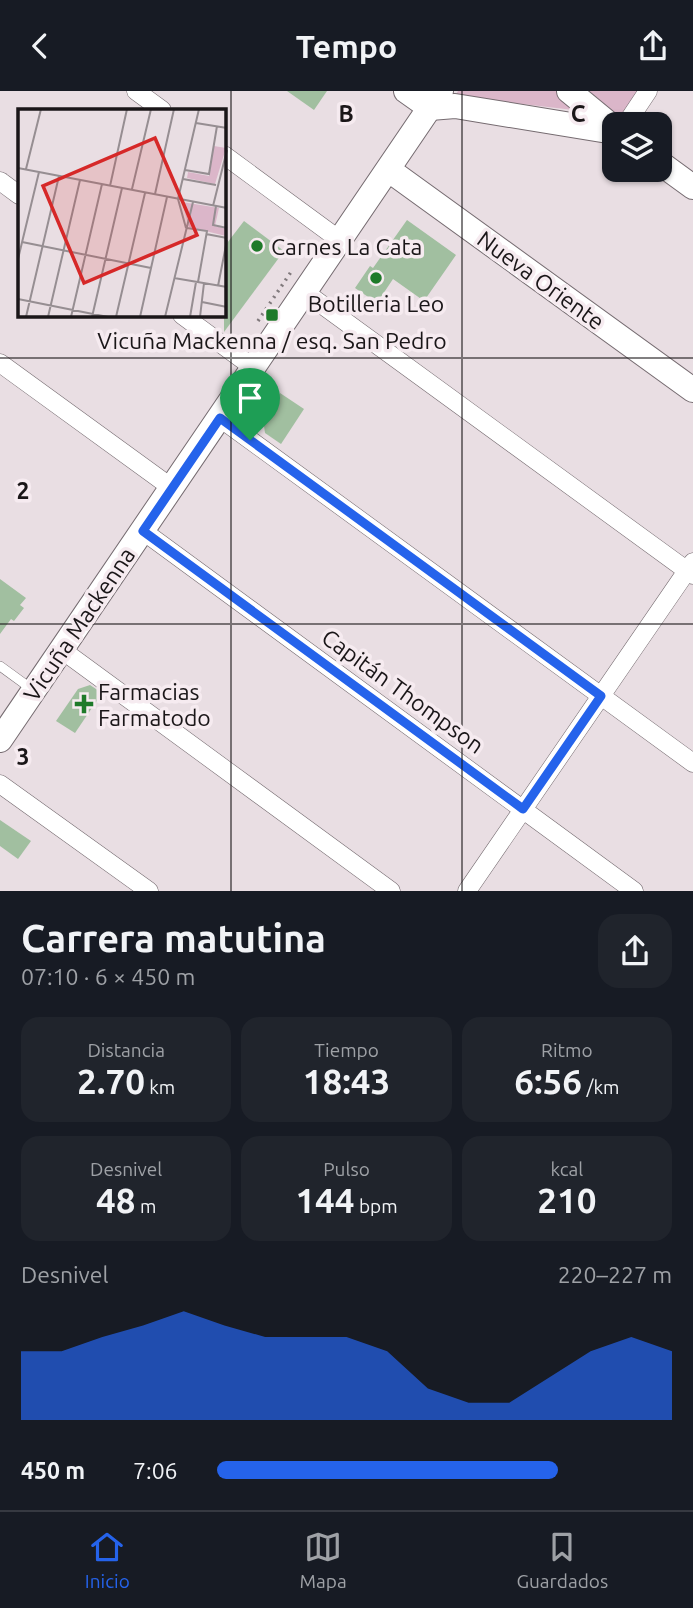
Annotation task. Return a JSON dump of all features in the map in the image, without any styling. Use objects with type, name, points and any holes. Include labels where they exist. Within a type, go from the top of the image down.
[{"type":"main road","points":[[405,91],[455,106],[602,128]]},
{"type":"main road","points":[[569,91],[602,120]]},
{"type":"main road","name":"Vicuña Mackenna","points":[[0,740],[435,100]]},
{"type":"main road","name":"Nueva Oriente","points":[[389,170],[693,390]]},
{"type":"main road","points":[[672,172],[693,187]]},
{"type":"street","points":[[136,91],[161,109]]},
{"type":"street","points":[[634,112],[648,91]]},
{"type":"street","points":[[226,156],[341,241]]},
{"type":"street","points":[[0,181],[18,194]]},
{"type":"street","points":[[306,292],[691,569],[467,891]]},
{"type":"street","points":[[185,317],[254,368]]},
{"type":"street","points":[[0,363],[172,488]]},
{"type":"street","points":[[220,418],[693,763]]},
{"type":"street","name":"Capitán Thompson","points":[[143,531],[634,891]]},
{"type":"street","points":[[62,650],[391,891]]},
{"type":"street","points":[[0,784],[149,891]]},
{"type":"lane","points":[[0,666],[34,691]]},
{"type":"shaded area","points":[[458,91],[640,91],[627,112],[602,113],[455,96]]},
{"type":"building","points":[[287,91],[327,91],[314,110]]},
{"type":"building","points":[[407,220],[456,255],[424,301],[393,279],[377,303],[355,288],[370,266],[373,268]]},
{"type":"building","points":[[244,221],[284,251],[224,332],[226,317],[226,244]]},
{"type":"building","points":[[280,393],[304,409],[281,444],[265,433],[263,419]]},
{"type":"building","points":[[0,579],[26,598],[20,605],[24,608],[0,634]]},
{"type":"building","points":[[90,685],[102,693],[75,733],[56,721],[78,689]]},
{"type":"building","points":[[0,820],[31,841],[18,859],[0,846]]},
{"type":"place","name":"Carnes La Cata","points":[[257,246]]},
{"type":"place","name":"Botilleria Leo","points":[[376,278]]},
{"type":"place","name":"Vicuña Mackenna / esq. San Pedro","points":[[272,315]]},
{"type":"place","name":"Farmacias Farmatodo","points":[[84,704]]},
{"type":"route","points":[[220,418],[250,440],[601,696],[523,809],[143,531],[220,418]]}]
